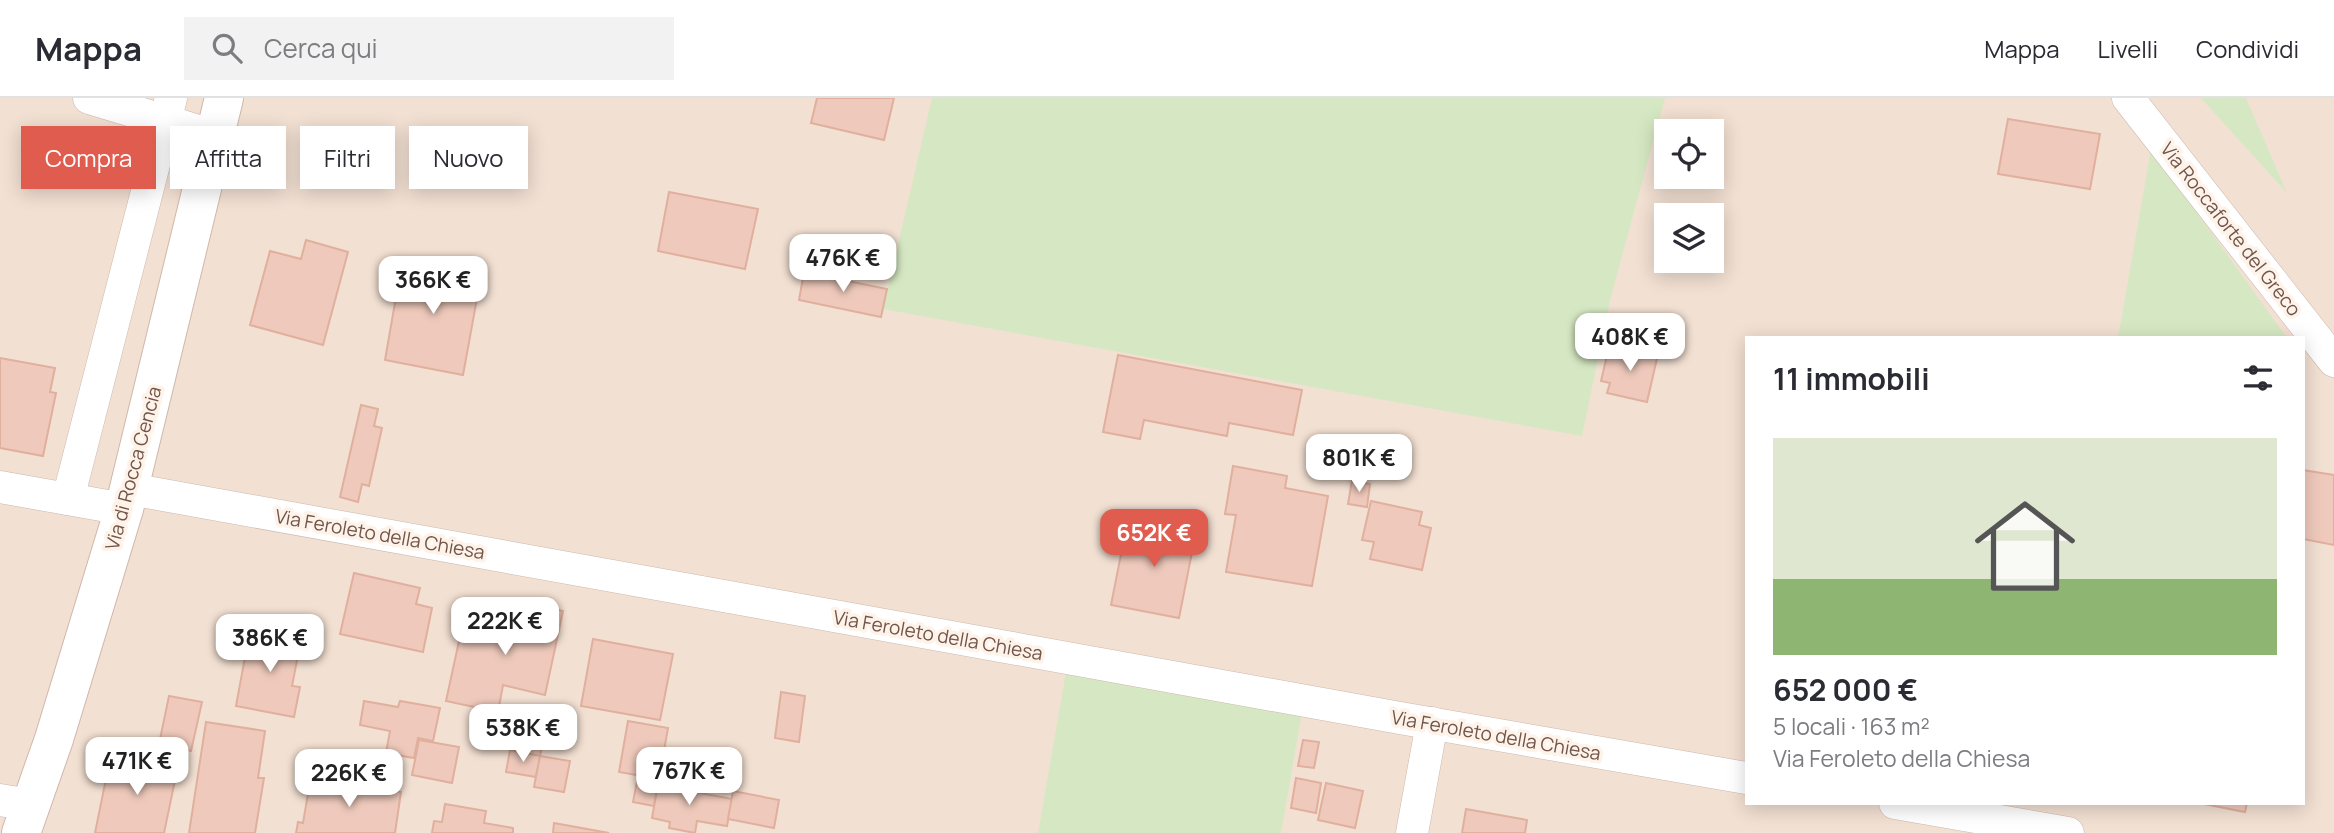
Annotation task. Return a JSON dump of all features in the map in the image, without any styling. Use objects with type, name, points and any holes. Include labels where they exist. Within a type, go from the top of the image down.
[{"type":"main road","name":"Via di Rocca Cencia","points":[[217,126],[224,98]]},
{"type":"main road","name":"Via di Rocca Cencia","points":[[18,813],[54,739],[127,499],[202,189]]},
{"type":"street","points":[[89,98],[168,110],[197,126]]},
{"type":"street","name":"Via Roccaforte del Greco","points":[[2128,98],[2334,361]]},
{"type":"street","points":[[68,499],[168,110]]},
{"type":"street","name":"Via Feroleto della Chiesa","points":[[0,487],[68,499],[127,499],[1745,778]]},
{"type":"street","points":[[1412,833],[1432,723]]},
{"type":"street","points":[[1907,805],[2068,833]]},
{"type":"shaded area","points":[[0,98],[2334,98],[2334,833],[0,833]]},
{"type":"green space","points":[[932,98],[1665,98],[1659,119],[1654,119],[1654,138],[1610,300],[1582,436],[883,309]]},
{"type":"green space","points":[[2201,98],[2246,98],[2287,193]]},
{"type":"green space","points":[[2151,149],[2286,336],[2118,336]]},
{"type":"green space","points":[[1066,672],[1302,712],[1281,833],[1038,833]]},
{"type":"building","points":[[817,98],[894,98],[884,140],[811,123]]},
{"type":"building","points":[[2008,119],[2100,134],[2090,189],[1998,174]]},
{"type":"building","points":[[669,192],[758,209],[745,269],[658,251]]},
{"type":"building","points":[[306,240],[348,252],[323,345],[250,325],[270,251],[301,259]]},
{"type":"building","points":[[403,257],[482,271],[463,375],[385,360]]},
{"type":"building","points":[[804,272],[887,289],[881,317],[799,300]]},
{"type":"building","points":[[1617,345],[1658,354],[1647,402],[1607,393],[1610,383],[1601,381],[1608,351],[1615,352]]},
{"type":"building","points":[[1118,355],[1302,390],[1293,435],[1229,423],[1227,436],[1144,420],[1140,439],[1103,432]]},
{"type":"building","points":[[0,358],[55,368],[50,392],[56,393],[43,456],[0,448]]},
{"type":"building","points":[[361,405],[378,409],[374,426],[382,428],[369,486],[362,484],[358,502],[340,497]]},
{"type":"building","points":[[1233,466],[1287,476],[1285,488],[1328,496],[1312,586],[1226,572],[1236,515],[1225,514]]},
{"type":"building","points":[[2305,470],[2334,475],[2334,545],[2305,539]]},
{"type":"building","points":[[1352,481],[1370,484],[1367,507],[1348,504]]},
{"type":"building","points":[[1371,501],[1422,512],[1419,525],[1431,528],[1422,570],[1370,559],[1374,542],[1362,540]]},
{"type":"building","points":[[1128,519],[1196,532],[1179,618],[1111,605]]},
{"type":"building","points":[[354,573],[420,588],[416,604],[432,608],[423,652],[340,634]]},
{"type":"building","points":[[515,600],[563,611],[545,695],[503,685],[498,712],[446,701],[464,618],[509,628]]},
{"type":"building","points":[[250,630],[301,640],[292,686],[300,687],[294,717],[236,706]]},
{"type":"building","points":[[593,639],[673,654],[660,720],[581,706]]},
{"type":"building","points":[[781,692],[805,696],[799,742],[775,738]]},
{"type":"building","points":[[169,696],[202,702],[191,751],[159,744]]},
{"type":"building","points":[[364,701],[398,707],[400,701],[440,708],[433,741],[418,738],[414,758],[386,753],[390,731],[360,725]]},
{"type":"building","points":[[533,715],[547,717],[545,730],[530,727]]},
{"type":"building","points":[[628,721],[668,728],[659,779],[619,772]]},
{"type":"building","points":[[206,722],[265,731],[258,778],[264,778],[255,833],[189,833]]},
{"type":"building","points":[[515,725],[545,730],[540,756],[510,750]]},
{"type":"building","points":[[419,740],[459,747],[452,783],[412,775]]},
{"type":"building","points":[[1303,740],[1319,742],[1314,768],[1298,766]]},
{"type":"building","points":[[510,750],[540,756],[536,777],[506,772]]},
{"type":"building","points":[[665,750],[686,754],[680,783],[659,779]]},
{"type":"building","points":[[540,756],[570,761],[564,792],[534,787]]},
{"type":"building","points":[[142,758],[178,766],[164,833],[95,833],[110,759],[141,765]]},
{"type":"building","points":[[311,776],[401,792],[395,833],[296,833],[298,822],[303,823]]},
{"type":"building","points":[[638,776],[659,779],[654,806],[633,802]]},
{"type":"building","points":[[1296,778],[1321,783],[1316,813],[1291,808]]},
{"type":"building","points":[[659,779],[680,783],[679,789],[732,799],[727,826],[697,821],[695,833],[669,828],[670,822],[652,818]]},
{"type":"building","points":[[1326,783],[1363,791],[1355,828],[1318,820]]},
{"type":"building","points":[[733,791],[779,800],[774,828],[728,819]]},
{"type":"building","points":[[445,804],[486,811],[484,823],[513,828],[513,833],[432,833],[434,821],[442,822]]},
{"type":"building","points":[[2209,805],[2247,805],[2245,812]]},
{"type":"building","points":[[1466,809],[1527,820],[1525,833],[1462,833]]},
{"type":"building","points":[[554,823],[609,833],[553,833]]}]
